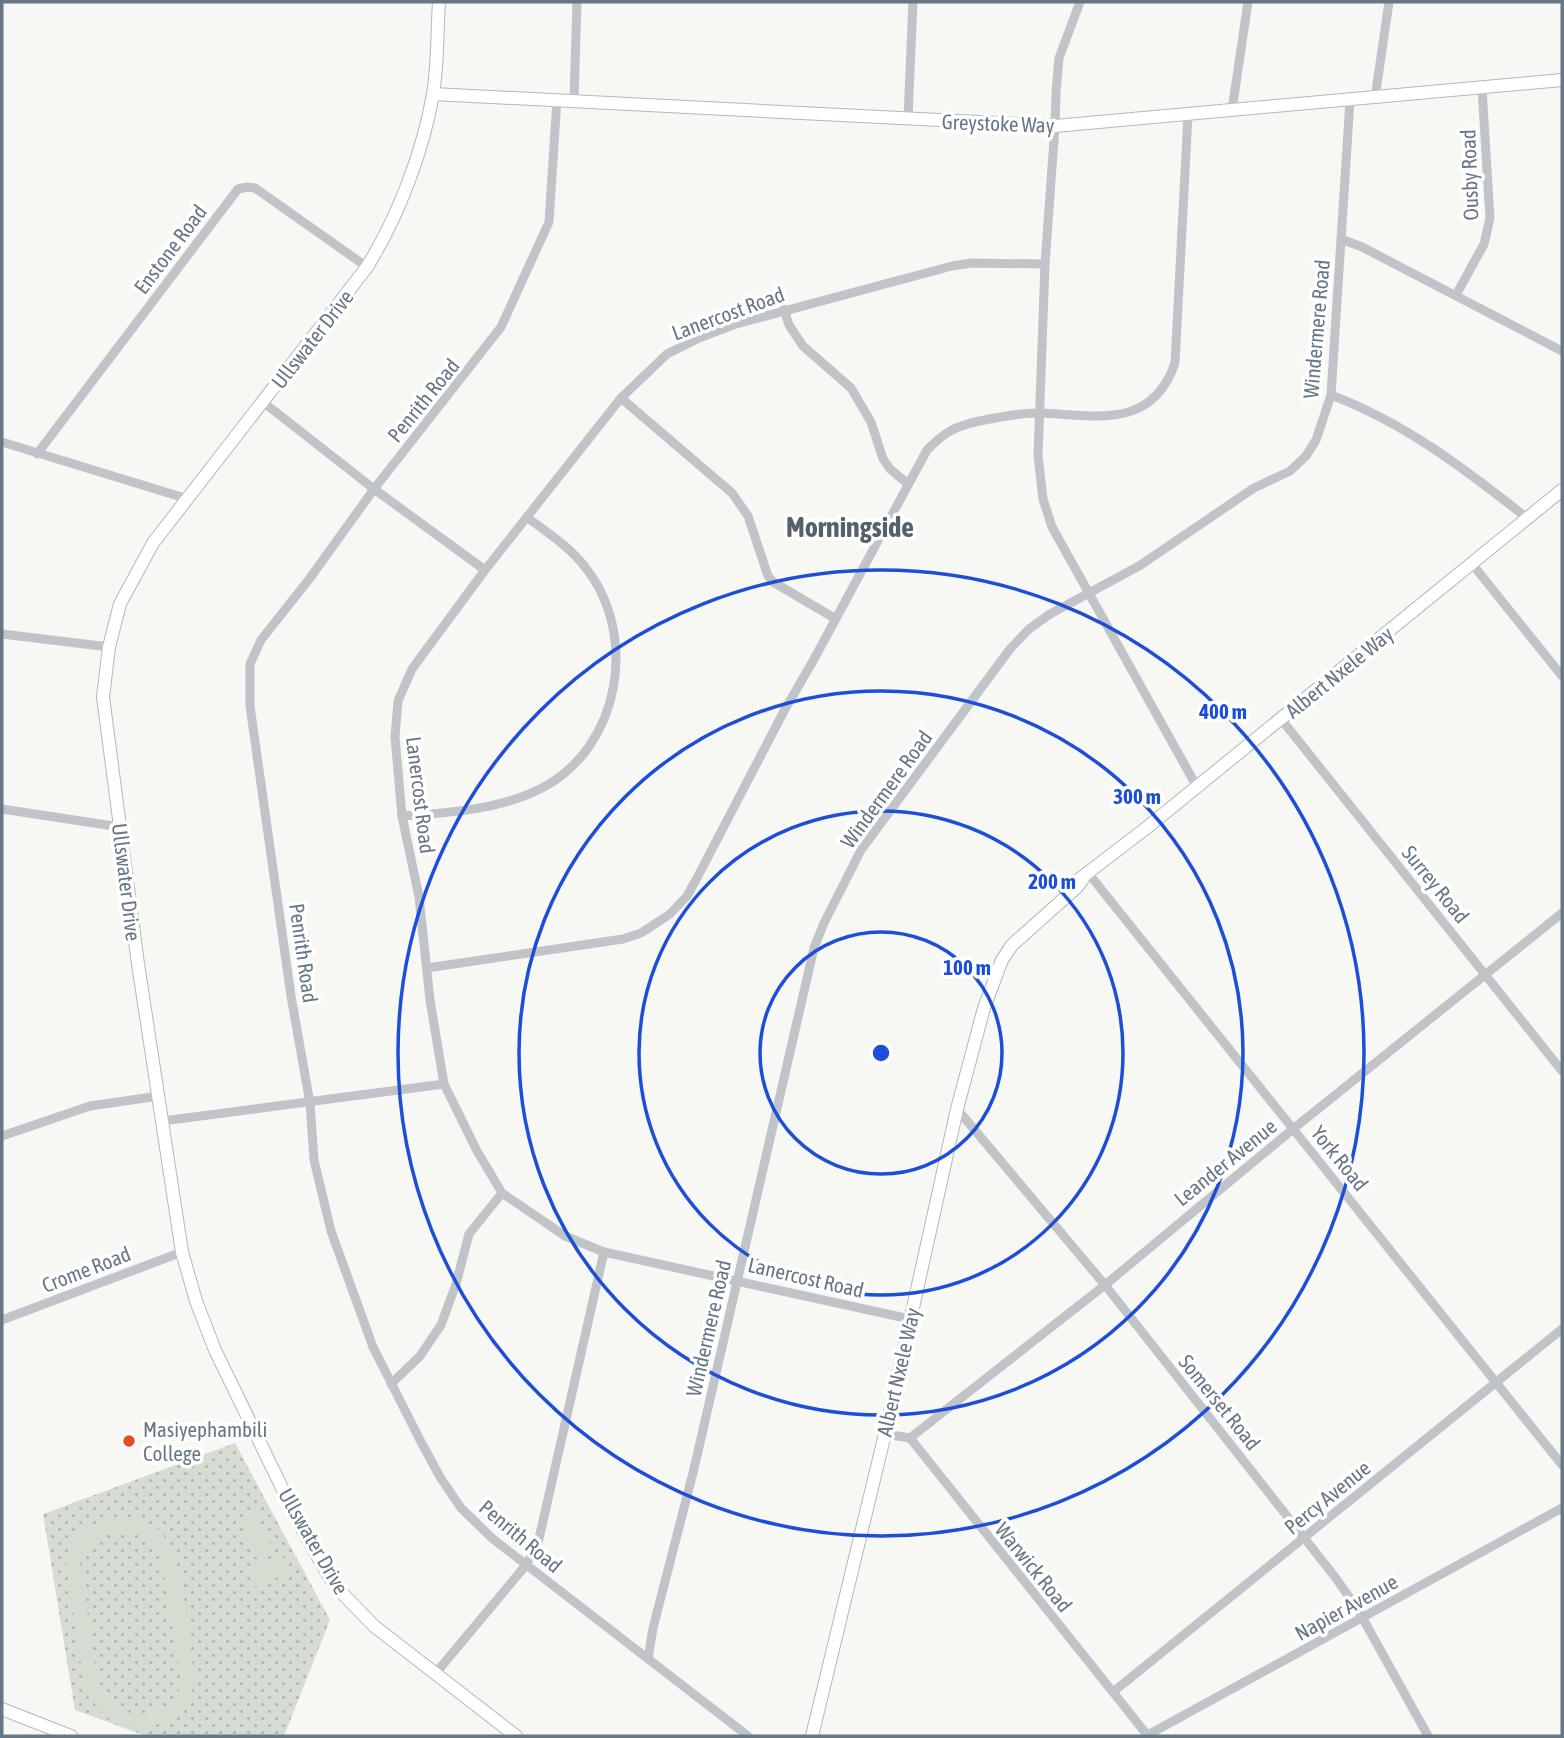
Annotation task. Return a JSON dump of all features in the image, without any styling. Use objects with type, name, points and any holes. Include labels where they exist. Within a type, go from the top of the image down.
[{"type":"street","name":"Ullswater Drive","points":[[439,2],[433,93],[404,191],[379,249],[368,267],[153,543],[120,604],[109,647],[103,697],[138,964],[182,1252],[196,1301],[215,1350],[302,1529],[331,1580],[357,1610],[516,1736]]},
{"type":"street","points":[[574,100],[577,2]]},
{"type":"street","points":[[908,118],[913,2]]},
{"type":"street","points":[[1080,2],[1059,58],[1056,92],[1039,413],[1038,456],[1043,499],[1052,527],[1197,787]]},
{"type":"street","points":[[1232,110],[1248,2]]},
{"type":"street","points":[[1375,98],[1389,2]]},
{"type":"street","name":"Greystoke Way","points":[[433,93],[1055,126],[1562,80]]},
{"type":"street","name":"Ousby Road","points":[[1456,295],[1484,244],[1490,218],[1482,88]]},
{"type":"street","name":"Penrith Road","points":[[557,99],[549,222],[506,317],[495,338],[374,489],[261,640],[250,664],[250,706],[291,996],[310,1103],[314,1160],[331,1231],[373,1347],[440,1477],[461,1508],[493,1539],[748,1736]]},
{"type":"street","name":"Windermere Road","points":[[648,1659],[653,1628],[693,1473],[814,948],[849,872],[870,836],[1010,649],[1039,622],[1139,566],[1254,488],[1290,471],[1306,456],[1316,440],[1331,395],[1350,100]]},
{"type":"street","points":[[427,968],[622,939],[641,933],[670,914],[687,896],[927,450],[954,428],[965,424],[1039,413],[1089,418],[1114,416],[1133,412],[1155,396],[1171,374],[1176,348],[1188,115]]},
{"type":"street","name":"Enstone Road","points":[[37,454],[238,189],[255,188],[368,267]]},
{"type":"street","points":[[1341,239],[1362,247],[1562,351]]},
{"type":"street","name":"Lanercost Road","points":[[910,1319],[604,1252],[565,1236],[502,1193],[477,1151],[444,1084],[419,897],[402,816],[395,737],[398,701],[412,669],[485,570],[621,398],[667,354],[699,338],[784,309],[952,266],[971,263],[1045,264]]},
{"type":"street","points":[[784,309],[789,325],[803,346],[851,388],[872,422],[883,459],[908,484]]},
{"type":"street","points":[[1331,395],[1410,432],[1464,468],[1527,518]]},
{"type":"street","points":[[621,398],[732,493],[748,516],[772,582],[836,619]]},
{"type":"street","points":[[263,402],[374,489],[485,570]]},
{"type":"street","points":[[2,442],[188,499]]},
{"type":"street","name":"Albert Nxele Way","points":[[812,1736],[885,1433],[957,1109],[984,1008],[983,995],[1001,949],[1074,883],[1473,565],[1562,490]]},
{"type":"street","points":[[402,816],[448,813],[489,806],[543,788],[573,764],[602,726],[615,685],[614,639],[608,609],[586,568],[575,555],[528,518]]},
{"type":"street","points":[[1473,565],[1562,676]]},
{"type":"street","points":[[2,634],[109,647]]},
{"type":"street","name":"Surrey Road","points":[[1281,719],[1562,1071]]},
{"type":"street","points":[[2,809],[120,827]]},
{"type":"street","name":"York Road","points":[[1086,876],[1562,1465]]},
{"type":"street","name":"Leander Avenue","points":[[910,1438],[1105,1285],[1293,1129],[1562,913]]},
{"type":"street","points":[[163,1121],[444,1084]]},
{"type":"street","points":[[2,1136],[90,1106],[159,1096]]},
{"type":"street","name":"Somerset Road","points":[[957,1109],[1105,1285],[1305,1537],[1350,1597],[1428,1736]]},
{"type":"street","points":[[391,1384],[420,1356],[435,1334],[456,1284],[469,1234],[502,1193]]},
{"type":"street","name":"Crome Road","points":[[2,1320],[182,1252]]},
{"type":"street","points":[[435,1674],[526,1564],[538,1543],[604,1252]]},
{"type":"street","name":"Percy Avenue","points":[[1113,1692],[1562,1329]]},
{"type":"street","points":[[885,1433],[910,1438]]},
{"type":"street","name":"Warwick Road","points":[[910,1438],[1147,1736]]},
{"type":"street","name":"Napier Avenue","points":[[1147,1736],[1562,1508]]},
{"type":"street","points":[[2,1709],[71,1736]]},
{"type":"shaded area","points":[[235,1443],[330,1620],[284,1736],[146,1736],[75,1710],[43,1514]]},
{"type":"shaded area","points":[[256,1511],[273,1550],[255,1557],[239,1518]]},
{"type":"shaded area","points":[[134,1519],[157,1528],[168,1543],[180,1579],[195,1679],[190,1698],[179,1714],[152,1726],[132,1727],[118,1724],[104,1715],[85,1693],[66,1563],[74,1538],[87,1528],[103,1522]],"holes":[[[130,1531],[148,1541],[161,1557],[181,1679],[178,1693],[170,1704],[150,1714],[119,1710],[99,1692],[80,1563],[92,1541],[105,1535]]]},
{"type":"shaded area","points":[[282,1554],[290,1572],[255,1587],[247,1570]]},
{"type":"place","name":"Masiyephambili College","points":[[129,1441]]},
{"type":"district","name":"Morningside","points":[[850,527]]}]
